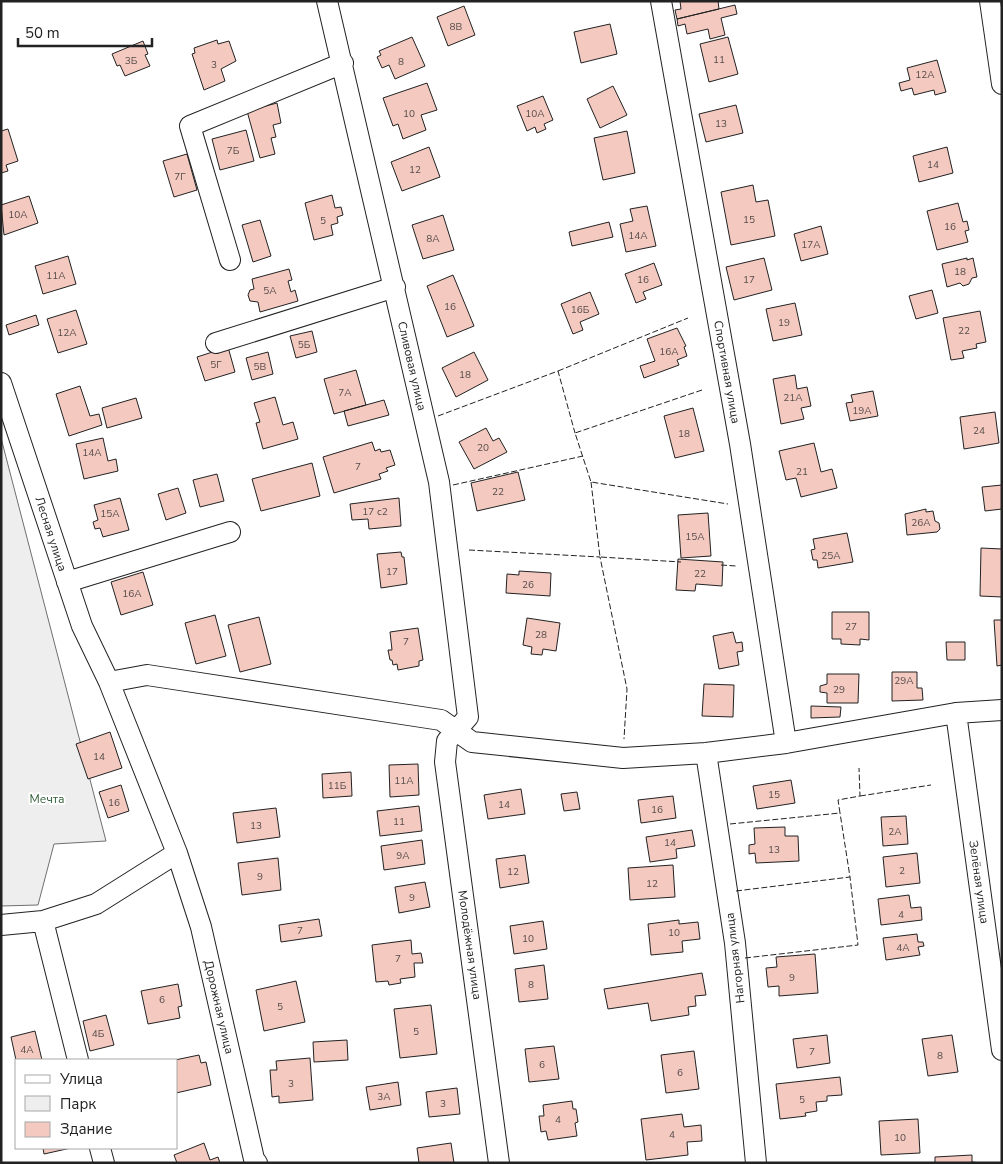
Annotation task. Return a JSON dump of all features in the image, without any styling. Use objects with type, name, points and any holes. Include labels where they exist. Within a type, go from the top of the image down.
[{"type":"street","name":"Сливовая улица","points":[[327,1],[343,63],[439,482],[468,717],[457,731]]},
{"type":"street","name":"Спортивная улица","points":[[662,1],[740,444],[786,743]]},
{"type":"street","points":[[990,1],[1002,84]]},
{"type":"street","points":[[230,260],[190,126],[343,63]]},
{"type":"street","points":[[216,343],[394,287]]},
{"type":"street","name":"Лесная улица","points":[[1,382],[82,626],[109,682],[177,853]]},
{"type":"street","points":[[67,582],[230,532]]},
{"type":"street","points":[[109,682],[147,675],[441,720],[472,742],[623,758],[706,753],[786,743],[956,713],[1002,710]]},
{"type":"street","name":"Зелёная улица","points":[[956,713],[1002,1050]]},
{"type":"street","name":"Молодёжная улица","points":[[457,731],[447,741],[445,762],[499,1163]]},
{"type":"street","name":"Нагорная улица","points":[[706,753],[735,943],[756,1163]]},
{"type":"street","points":[[1,925],[43,921],[96,904],[177,853]]},
{"type":"street","name":"Дорожная улица","points":[[177,853],[200,927],[254,1159],[257,1163]]},
{"type":"street","points":[[43,921],[78,1059]]},
{"type":"street","points":[[100,1149],[104,1163]]},
{"type":"green space","name":"Мечта","points":[[1,438],[106,841],[54,844],[38,905],[1,906]]},
{"type":"building","points":[[680,1],[718,1],[719,9],[677,19],[675,10],[681,9]]},
{"type":"building","points":[[735,5],[737,14],[721,18],[725,35],[710,39],[708,29],[687,34],[685,24],[678,26],[677,19]]},
{"type":"building","points":[[464,6],[475,35],[448,46],[437,17]]},
{"type":"building","points":[[610,24],[617,54],[581,63],[574,32]]},
{"type":"building","points":[[412,37],[425,66],[395,79],[389,65],[382,68],[377,57],[381,55],[379,51]]},
{"type":"building","points":[[728,37],[738,74],[709,82],[700,44]]},
{"type":"building","points":[[217,40],[218,44],[229,41],[236,61],[221,69],[225,81],[204,90],[192,54],[195,53],[194,48]]},
{"type":"building","points":[[143,41],[148,54],[145,55],[150,66],[125,76],[120,65],[117,66],[112,54]]},
{"type":"building","points":[[937,60],[946,92],[935,95],[934,90],[914,95],[912,88],[901,91],[899,83],[910,80],[907,68]]},
{"type":"building","points":[[427,83],[437,110],[421,115],[426,130],[403,139],[398,124],[393,126],[383,98]]},
{"type":"building","points":[[613,86],[627,115],[600,128],[587,99]]},
{"type":"building","points":[[543,96],[553,120],[544,124],[546,129],[537,133],[535,127],[527,131],[517,106]]},
{"type":"building","points":[[277,103],[281,123],[273,125],[276,137],[271,138],[275,154],[260,158],[247,111]]},
{"type":"building","points":[[736,105],[743,133],[706,142],[699,114]]},
{"type":"building","points":[[8,129],[18,161],[6,165],[8,171],[1,173],[1,131]]},
{"type":"building","points":[[246,130],[254,161],[220,170],[212,139]]},
{"type":"building","points":[[627,131],[635,173],[603,180],[594,138]]},
{"type":"building","points":[[429,147],[440,177],[402,191],[391,162]]},
{"type":"building","points":[[947,147],[953,173],[919,182],[913,156]]},
{"type":"building","points":[[187,154],[197,190],[174,197],[163,161]]},
{"type":"building","points":[[753,185],[756,202],[768,200],[775,236],[731,245],[721,192]]},
{"type":"building","points":[[332,195],[335,208],[341,207],[343,215],[337,217],[338,223],[331,225],[333,235],[314,240],[305,203]]},
{"type":"building","points":[[29,196],[38,223],[4,235],[1,205]]},
{"type":"building","points":[[958,203],[963,222],[967,221],[969,230],[965,231],[968,242],[937,250],[927,211]]},
{"type":"building","points":[[647,206],[656,246],[626,252],[620,224],[633,221],[630,209]]},
{"type":"building","points":[[443,215],[454,250],[423,259],[412,225]]},
{"type":"building","points":[[260,220],[271,256],[253,262],[242,225]]},
{"type":"building","points":[[609,222],[613,237],[572,246],[569,232]]},
{"type":"building","points":[[821,226],[828,254],[801,261],[794,234]]},
{"type":"building","points":[[68,256],[76,284],[43,294],[35,266]]},
{"type":"building","points":[[764,258],[772,290],[734,300],[726,267]]},
{"type":"building","points":[[967,258],[967,260],[973,258],[977,277],[972,278],[969,284],[963,286],[960,283],[947,287],[942,264]]},
{"type":"building","points":[[654,263],[662,285],[643,292],[646,299],[636,303],[625,274]]},
{"type":"building","points":[[289,269],[292,280],[288,281],[291,292],[295,290],[298,301],[260,312],[258,302],[250,301],[248,295],[250,290],[254,289],[252,279]]},
{"type":"building","points":[[453,275],[474,326],[447,337],[427,286]]},
{"type":"building","points":[[932,290],[938,313],[916,319],[909,296]]},
{"type":"building","points":[[590,292],[599,314],[580,322],[583,330],[573,334],[561,304]]},
{"type":"building","points":[[795,303],[802,335],[773,341],[766,309]]},
{"type":"building","points":[[76,310],[87,344],[58,353],[47,319]]},
{"type":"building","points":[[980,311],[986,342],[976,344],[977,348],[962,351],[964,358],[951,360],[943,318]]},
{"type":"building","points":[[36,315],[39,325],[9,335],[6,325]]},
{"type":"building","points":[[677,328],[686,346],[684,347],[687,356],[677,360],[679,365],[644,378],[640,366],[655,361],[647,339]]},
{"type":"building","points":[[312,331],[317,352],[296,358],[290,336]]},
{"type":"building","points":[[228,347],[235,372],[205,381],[197,357]]},
{"type":"building","points":[[268,352],[273,374],[252,380],[246,358]]},
{"type":"building","points":[[474,352],[488,380],[456,397],[442,368]]},
{"type":"building","points":[[356,370],[366,405],[334,414],[324,379]]},
{"type":"building","points":[[795,375],[797,389],[807,387],[811,406],[801,408],[804,419],[781,424],[773,379]]},
{"type":"building","points":[[80,386],[90,416],[99,414],[102,425],[69,436],[56,394]]},
{"type":"building","points":[[873,391],[878,416],[850,421],[846,403],[853,402],[851,395]]},
{"type":"building","points":[[275,397],[283,425],[293,422],[298,439],[263,449],[256,423],[260,422],[254,403]]},
{"type":"building","points":[[136,398],[142,418],[107,428],[102,408]]},
{"type":"building","points":[[384,400],[389,415],[348,426],[344,411]]},
{"type":"building","points":[[693,408],[704,451],[675,458],[664,416]]},
{"type":"building","points":[[995,412],[999,443],[964,449],[960,417]]},
{"type":"building","points":[[486,428],[493,441],[499,438],[507,452],[474,469],[459,442]]},
{"type":"building","points":[[103,438],[108,461],[116,459],[118,471],[84,479],[76,444]]},
{"type":"building","points":[[372,442],[375,451],[380,449],[381,452],[390,450],[395,465],[386,468],[388,471],[379,474],[381,479],[334,493],[323,457]]},
{"type":"building","points":[[814,443],[821,472],[832,469],[837,488],[801,497],[796,478],[786,480],[779,451]]},
{"type":"building","points":[[312,463],[320,496],[261,511],[252,479]]},
{"type":"building","points":[[518,472],[525,500],[477,511],[471,483]]},
{"type":"building","points":[[217,474],[224,501],[200,507],[193,480]]},
{"type":"building","points":[[1002,485],[1002,509],[985,511],[982,487]]},
{"type":"building","points":[[178,488],[186,513],[166,520],[158,494]]},
{"type":"building","points":[[120,498],[129,530],[103,537],[100,528],[95,529],[93,522],[98,520],[94,505]]},
{"type":"building","points":[[399,498],[401,526],[369,529],[368,519],[352,520],[350,504]]},
{"type":"building","points":[[926,509],[926,512],[933,511],[935,521],[939,523],[940,529],[937,532],[907,535],[905,514]]},
{"type":"building","points":[[708,513],[711,556],[681,558],[678,515]]},
{"type":"building","points":[[847,533],[853,562],[818,568],[817,560],[813,560],[811,550],[815,549],[813,539]]},
{"type":"building","points":[[981,548],[1002,549],[1002,597],[980,596]]},
{"type":"building","points":[[401,552],[402,557],[404,557],[407,584],[381,588],[377,554]]},
{"type":"building","points":[[678,559],[723,562],[722,586],[696,584],[695,591],[676,590]]},
{"type":"building","points":[[519,571],[551,573],[550,596],[506,593],[507,574],[519,575]]},
{"type":"building","points":[[143,572],[153,605],[121,615],[111,582]]},
{"type":"building","points":[[832,612],[869,612],[869,640],[860,639],[860,645],[841,644],[841,639],[832,639]]},
{"type":"building","points":[[215,615],[226,656],[196,664],[185,623]]},
{"type":"building","points":[[259,617],[271,664],[240,672],[228,625]]},
{"type":"building","points":[[527,618],[560,623],[556,651],[543,649],[542,655],[531,654],[532,647],[523,645]]},
{"type":"building","points":[[994,620],[1002,620],[1002,665],[997,666]]},
{"type":"building","points":[[418,628],[423,660],[419,661],[419,666],[398,670],[397,664],[393,665],[392,660],[390,660],[388,650],[392,650],[390,632]]},
{"type":"building","points":[[733,632],[736,643],[742,642],[743,651],[737,652],[739,665],[719,669],[713,636]]},
{"type":"building","points":[[946,642],[965,642],[965,660],[947,660]]},
{"type":"building","points":[[892,672],[917,672],[917,688],[922,688],[923,700],[892,701]]},
{"type":"building","points":[[827,674],[859,674],[858,703],[827,703],[827,693],[820,692],[820,686],[827,684]]},
{"type":"building","points":[[704,684],[734,685],[733,717],[702,716]]},
{"type":"building","points":[[811,706],[841,707],[840,717],[811,718]]},
{"type":"building","points":[[110,732],[122,768],[88,779],[76,744]]},
{"type":"building","points":[[418,764],[419,795],[390,797],[389,765]]},
{"type":"building","points":[[351,772],[352,796],[323,798],[322,774]]},
{"type":"building","points":[[791,780],[795,803],[757,809],[753,786]]},
{"type":"building","points":[[121,785],[129,811],[108,818],[99,792]]},
{"type":"building","points":[[521,789],[525,814],[488,819],[484,795]]},
{"type":"building","points":[[577,792],[580,809],[564,811],[561,794]]},
{"type":"building","points":[[673,796],[676,818],[641,823],[638,800]]},
{"type":"building","points":[[419,806],[422,831],[380,836],[377,811]]},
{"type":"building","points":[[276,808],[280,837],[237,843],[233,813]]},
{"type":"building","points":[[906,816],[908,844],[883,846],[881,817]]},
{"type":"building","points":[[785,827],[785,836],[798,836],[799,861],[756,863],[755,853],[749,854],[749,845],[755,844],[754,828]]},
{"type":"building","points":[[692,830],[695,846],[676,849],[677,858],[650,862],[646,837]]},
{"type":"building","points":[[422,840],[425,864],[384,870],[381,846]]},
{"type":"building","points":[[917,853],[920,883],[886,887],[883,857]]},
{"type":"building","points":[[525,855],[529,883],[500,888],[496,859]]},
{"type":"building","points":[[278,858],[281,890],[242,895],[238,863]]},
{"type":"building","points":[[673,865],[675,897],[630,900],[628,868]]},
{"type":"building","points":[[425,882],[430,907],[399,913],[395,887]]},
{"type":"building","points":[[909,895],[911,908],[921,907],[922,920],[881,925],[878,899]]},
{"type":"building","points":[[319,919],[322,936],[281,942],[279,925]]},
{"type":"building","points":[[679,920],[679,924],[698,922],[700,939],[682,941],[683,952],[651,955],[648,924]]},
{"type":"building","points":[[543,921],[547,949],[514,954],[510,926]]},
{"type":"building","points":[[917,934],[918,942],[923,942],[924,946],[918,947],[920,955],[886,960],[883,938]]},
{"type":"building","points":[[411,940],[412,954],[421,953],[423,963],[414,963],[415,977],[400,979],[401,983],[389,985],[388,981],[376,982],[372,945]]},
{"type":"building","points":[[815,954],[818,993],[779,996],[779,986],[768,987],[766,968],[777,967],[776,957]]},
{"type":"building","points":[[544,965],[548,999],[519,1002],[515,969]]},
{"type":"building","points":[[702,973],[706,995],[695,996],[696,1006],[688,1007],[689,1015],[651,1021],[648,1003],[608,1009],[604,989]]},
{"type":"building","points":[[296,981],[305,1022],[264,1031],[256,990]]},
{"type":"building","points":[[178,984],[182,1006],[178,1007],[180,1018],[148,1024],[141,991]]},
{"type":"building","points":[[431,1005],[437,1054],[400,1058],[394,1009]]},
{"type":"building","points":[[106,1015],[114,1045],[90,1051],[83,1021]]},
{"type":"building","points":[[35,1031],[42,1059],[16,1059],[11,1037]]},
{"type":"building","points":[[827,1035],[830,1063],[797,1068],[793,1039]]},
{"type":"building","points":[[952,1035],[958,1072],[928,1076],[922,1039]]},
{"type":"building","points":[[347,1040],[348,1060],[314,1062],[313,1042]]},
{"type":"building","points":[[554,1046],[559,1079],[529,1082],[525,1049]]},
{"type":"building","points":[[694,1051],[699,1089],[666,1093],[661,1055]]},
{"type":"building","points":[[199,1055],[201,1063],[206,1062],[211,1085],[178,1093],[178,1059]]},
{"type":"building","points":[[310,1058],[313,1100],[279,1103],[279,1096],[272,1097],[270,1070],[277,1070],[276,1061]]},
{"type":"building","points":[[840,1077],[842,1095],[827,1096],[827,1101],[816,1102],[817,1111],[805,1113],[806,1116],[780,1119],[776,1084]]},
{"type":"building","points":[[398,1082],[401,1105],[370,1110],[366,1087]]},
{"type":"building","points":[[457,1088],[460,1114],[429,1117],[426,1092]]},
{"type":"building","points":[[572,1101],[573,1109],[576,1109],[578,1122],[575,1123],[577,1136],[548,1140],[546,1131],[541,1132],[539,1116],[544,1116],[543,1105]]},
{"type":"building","points":[[682,1114],[684,1127],[701,1125],[702,1141],[687,1142],[688,1155],[646,1160],[641,1119]]},
{"type":"building","points":[[918,1119],[920,1153],[881,1155],[879,1121]]},
{"type":"building","points":[[204,1143],[210,1160],[218,1157],[220,1163],[177,1163],[174,1155]]},
{"type":"building","points":[[451,1143],[454,1163],[419,1163],[417,1148]]},
{"type":"building","points":[[43,1149],[66,1149],[44,1154]]},
{"type":"building","points":[[972,1155],[972,1162],[981,1163],[935,1163],[935,1157]]},
{"type":"fence","points":[[558,371],[688,318]]},
{"type":"fence","points":[[438,416],[558,371],[575,433]]},
{"type":"fence","points":[[702,390],[575,433],[591,482],[728,504]]},
{"type":"fence","points":[[453,485],[583,456]]},
{"type":"fence","points":[[591,482],[600,557],[681,562]]},
{"type":"fence","points":[[469,550],[600,557],[627,689],[624,739]]},
{"type":"fence","points":[[721,565],[736,566]]},
{"type":"fence","points":[[730,824],[840,813],[838,800],[860,796],[859,768]]},
{"type":"fence","points":[[860,796],[931,785]]},
{"type":"fence","points":[[736,891],[850,877],[840,813]]},
{"type":"fence","points":[[745,958],[858,945],[850,877]]}]
